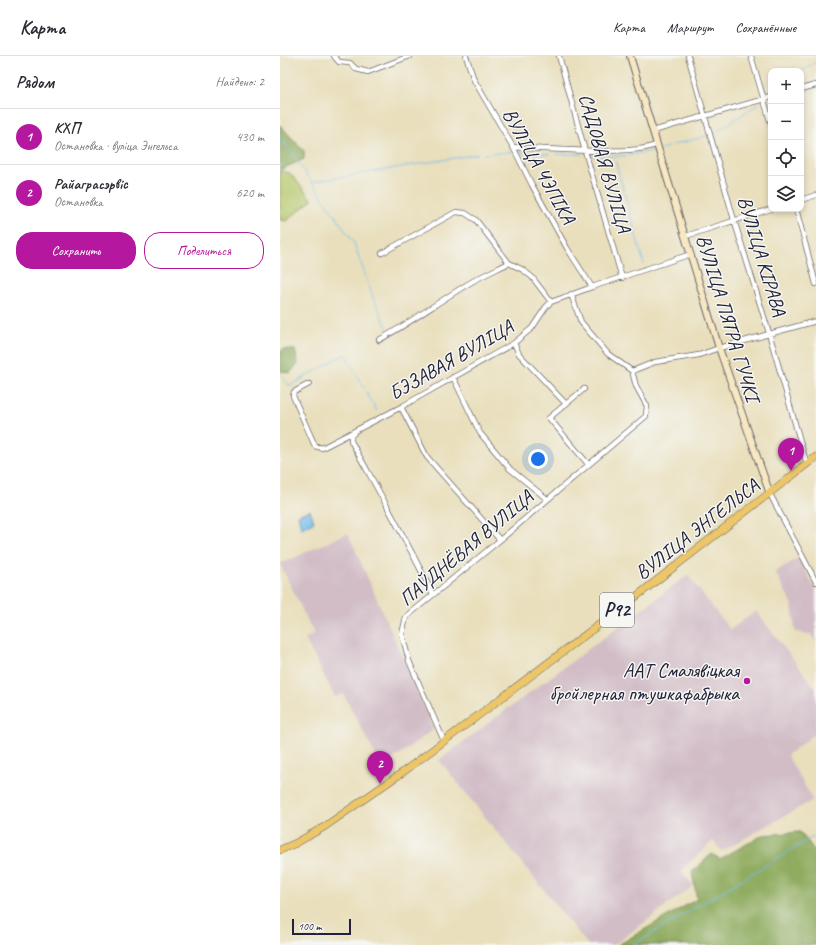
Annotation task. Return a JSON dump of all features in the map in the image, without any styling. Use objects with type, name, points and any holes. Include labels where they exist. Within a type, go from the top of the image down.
[{"type":"main road","name":"ВУЛІЦА ЭНГЕЛЬСА","points":[[444,741],[770,494],[816,457]]},
{"type":"main road","name":"Р92","points":[[280,850],[314,833],[357,805],[444,741]]},
{"type":"street","points":[[334,56],[339,62],[350,63],[356,68],[368,72],[410,56]]},
{"type":"street","name":"ВУЛІЦА ЧЭПІКА","points":[[466,56],[474,80],[513,147],[567,248],[592,287]]},
{"type":"street","name":"САДОВАЯ ВУЛІЦА","points":[[559,56],[622,278]]},
{"type":"street","name":"ВУЛІЦА ПЯТРА ГУЧКІ","points":[[630,56],[719,348],[770,494],[816,582]]},
{"type":"street","name":"ВУЛІЦА КІРАВА","points":[[688,56],[734,220],[770,333],[807,464]]},
{"type":"street","points":[[751,56],[768,113]]},
{"type":"street","points":[[804,88],[816,85]]},
{"type":"street","points":[[652,131],[768,98]]},
{"type":"street","points":[[513,147],[585,151],[631,151],[656,145]]},
{"type":"street","points":[[804,199],[816,195]]},
{"type":"street","points":[[686,236],[768,210]]},
{"type":"street","points":[[382,253],[456,212],[465,213],[476,220],[509,263],[523,270],[532,277],[551,302],[691,254]]},
{"type":"street","points":[[797,212],[816,284]]},
{"type":"street","points":[[379,340],[398,330],[431,306],[469,283],[509,263]]},
{"type":"street","points":[[571,294],[581,322],[608,354],[632,371],[655,362],[699,355],[770,333],[816,321]]},
{"type":"street","name":"БЭЗАВАЯ ВУЛІЦА","points":[[309,384],[294,392],[293,396],[315,446],[322,448],[400,407],[514,343],[532,328],[551,302]]},
{"type":"street","points":[[514,343],[519,354],[566,404]]},
{"type":"street","name":"ПАЎДНЁВАЯ ВУЛІЦА","points":[[444,741],[409,661],[402,634],[406,617],[500,540],[646,416],[647,406],[636,386],[632,371]]},
{"type":"street","points":[[453,377],[480,433],[510,469],[547,499]]},
{"type":"street","points":[[584,389],[549,418],[588,464]]},
{"type":"street","points":[[400,407],[427,457],[500,540]]},
{"type":"street","points":[[356,430],[351,441],[417,561],[433,594]]},
{"type":"shaded area","points":[[348,533],[434,729],[382,767],[343,694],[335,697],[305,639],[314,634],[280,564]]},
{"type":"shaded area","points":[[798,558],[816,590],[816,642],[810,633],[807,635],[795,631],[792,604],[775,572]]},
{"type":"shaded area","name":"ААТ Смалявіцкая бройлерная птушкафабрыка","points":[[688,575],[730,630],[756,611],[816,689],[816,733],[787,755],[813,800],[722,851],[713,841],[681,870],[693,886],[614,945],[588,945],[439,760]]},
{"type":"green space","points":[[280,125],[304,151],[304,159],[280,170]]},
{"type":"green space","points":[[280,171],[290,173],[312,200],[286,221],[280,220]]},
{"type":"green space","points":[[283,349],[295,350],[298,364],[290,373],[280,371],[280,352]]},
{"type":"green space","points":[[800,832],[816,852],[816,945],[618,945],[697,899],[692,872],[712,854],[720,859],[763,835]]},
{"type":"water","points":[[310,510],[314,522],[301,528],[298,515]]},
{"type":"waterway","points":[[804,70],[816,61]]},
{"type":"waterway","points":[[713,133],[759,103]]},
{"type":"waterway","points":[[280,136],[354,243],[373,297],[388,330]]},
{"type":"waterway","points":[[673,145],[707,136]]},
{"type":"waterway","points":[[661,149],[668,147]]},
{"type":"waterway","points":[[589,156],[628,156],[654,150]]},
{"type":"waterway","points":[[484,154],[511,152]]},
{"type":"waterway","points":[[517,152],[549,154]]},
{"type":"waterway","points":[[312,182],[478,154]]},
{"type":"waterway","points":[[556,154],[582,154]]},
{"type":"waterway","points":[[614,156],[644,264]]},
{"type":"waterway","points":[[280,374],[287,384],[291,385],[345,354],[364,388]]},
{"type":"waterway","points":[[366,392],[377,411]]},
{"type":"waterway","points":[[633,945],[816,835]]},
{"type":"place","name":"КХП","points":[[791,471]]},
{"type":"place","name":"ААТ Смалявіцкая бройлерная птушкафабрыка","points":[[747,681]]},
{"type":"place","name":"Райаграсэрвіс","points":[[380,784]]}]
